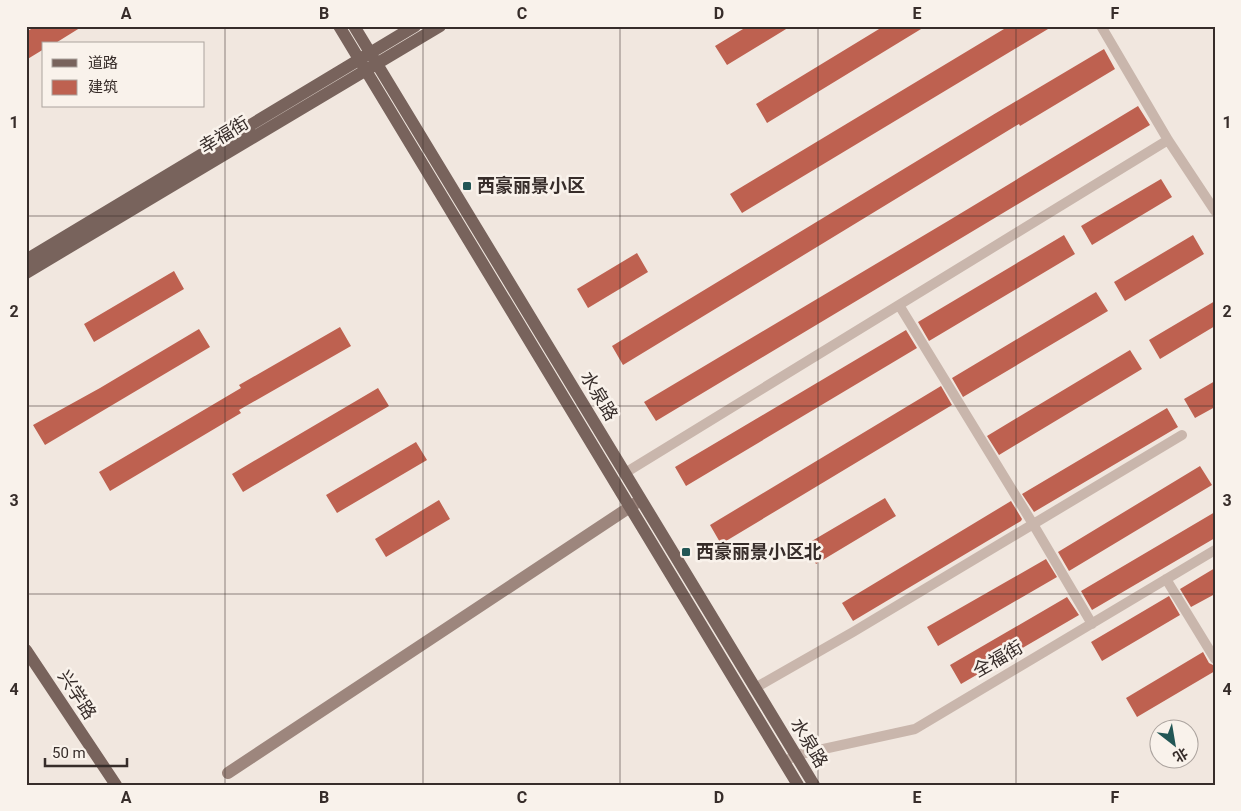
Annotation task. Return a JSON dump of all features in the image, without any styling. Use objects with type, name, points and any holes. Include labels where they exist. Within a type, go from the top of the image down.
[{"type":"main road","name":"水泉路","points":[[339,26],[368,62],[625,473],[814,785]]},
{"type":"main road","name":"水泉路","points":[[354,26],[368,62],[629,507],[798,785]]},
{"type":"main road","name":"幸福街","points":[[26,273],[368,62],[415,26]]},
{"type":"main road","name":"幸福街","points":[[26,260],[368,62],[440,26]]},
{"type":"main road","name":"兴学路","points":[[26,650],[116,785]]},
{"type":"street","points":[[1101,26],[1168,140],[1215,211]]},
{"type":"street","points":[[625,473],[1168,140]]},
{"type":"street","points":[[899,305],[1092,624]]},
{"type":"street","points":[[755,688],[861,627],[1182,435]]},
{"type":"street","points":[[228,773],[641,499]]},
{"type":"street","name":"全福街","points":[[784,762],[796,755],[915,728],[1215,550]]},
{"type":"street","points":[[1166,579],[1215,659]]},
{"type":"building","points":[[36,26],[83,26],[57,42],[42,42],[42,50],[26,60],[26,32]]},
{"type":"building","points":[[748,26],[791,26],[727,65],[715,46]]},
{"type":"building","points":[[884,26],[926,26],[767,123],[756,104]]},
{"type":"building","points":[[1009,26],[1053,26],[742,213],[730,194]]},
{"type":"building","points":[[1104,49],[1115,69],[1020,126],[1019,124],[623,365],[612,346]]},
{"type":"building","points":[[1138,106],[1150,125],[656,421],[644,402],[948,221]]},
{"type":"building","points":[[1161,179],[1172,197],[1092,245],[1081,226]]},
{"type":"building","points":[[1064,235],[1075,254],[929,341],[918,322]]},
{"type":"building","points":[[1193,235],[1204,254],[1125,301],[1114,282]]},
{"type":"building","points":[[637,253],[648,272],[588,308],[577,289]]},
{"type":"building","points":[[174,271],[184,289],[94,342],[84,324]]},
{"type":"building","points":[[1096,292],[1108,311],[963,397],[952,378]]},
{"type":"building","points":[[1215,301],[1215,326],[1160,359],[1149,340]]},
{"type":"building","points":[[340,327],[351,346],[239,410],[241,413],[110,491],[99,472],[241,388],[239,385]]},
{"type":"building","points":[[199,329],[210,347],[45,445],[33,425],[100,388]]},
{"type":"building","points":[[906,330],[917,348],[686,486],[675,467]]},
{"type":"building","points":[[1130,350],[1142,369],[999,455],[987,436]]},
{"type":"building","points":[[1215,381],[1215,407],[1195,418],[1184,399]]},
{"type":"building","points":[[941,386],[952,405],[721,544],[710,525]]},
{"type":"building","points":[[378,388],[389,406],[243,492],[232,474]]},
{"type":"building","points":[[1167,408],[1178,427],[1034,512],[1022,494]]},
{"type":"building","points":[[416,442],[427,460],[337,513],[326,495]]},
{"type":"building","points":[[1200,466],[1212,485],[1069,571],[1058,552]]},
{"type":"building","points":[[885,498],[896,516],[816,564],[805,545]]},
{"type":"building","points":[[439,500],[450,519],[386,557],[375,539]]},
{"type":"building","points":[[1011,501],[1022,519],[1021,521],[853,621],[842,603]]},
{"type":"building","points":[[1215,512],[1215,538],[1092,610],[1081,591]]},
{"type":"building","points":[[1046,559],[1057,577],[938,646],[927,627]]},
{"type":"building","points":[[1215,568],[1215,594],[1191,607],[1180,589]]},
{"type":"building","points":[[1169,596],[1180,615],[1102,661],[1091,642]]},
{"type":"building","points":[[1067,597],[1079,615],[961,684],[950,665]]},
{"type":"building","points":[[1203,652],[1209,663],[1215,666],[1215,671],[1137,717],[1126,698]]},
{"type":"place","name":"西豪丽景小区","points":[[467,186]]},
{"type":"place","name":"西豪丽景小区北","points":[[686,552]]}]
